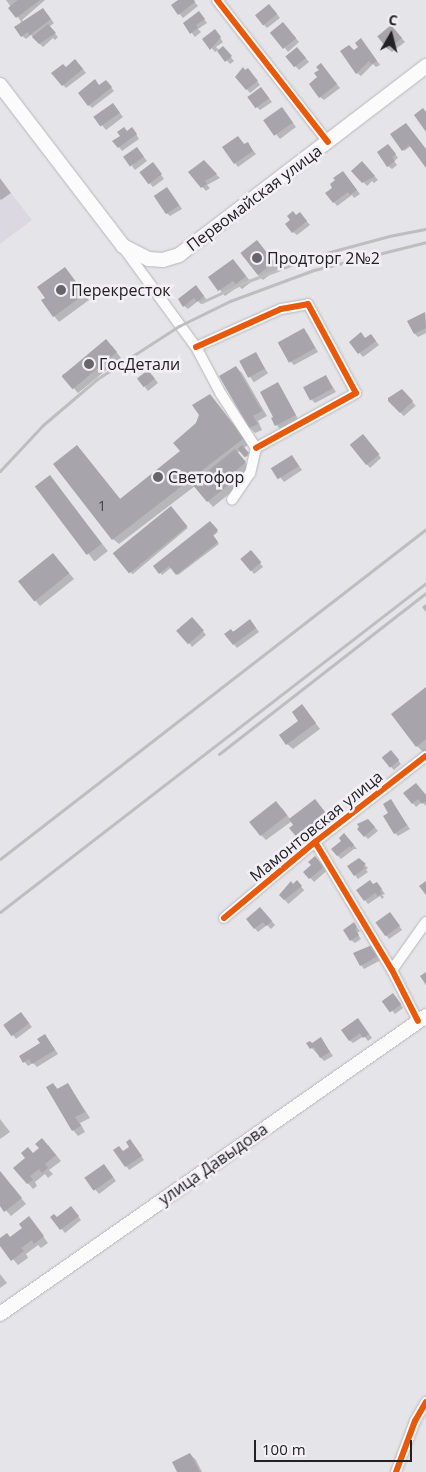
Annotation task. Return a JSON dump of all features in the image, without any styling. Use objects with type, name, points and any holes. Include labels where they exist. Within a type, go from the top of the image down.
[{"type":"main road","name":"Первомайская улица","points":[[123,246],[148,259],[163,260],[179,255],[426,66]]},
{"type":"main road","points":[[0,85],[123,246]]},
{"type":"main road","name":"улица Давыдова","points":[[0,1314],[422,1018]]},
{"type":"street","points":[[217,0],[328,142]]},
{"type":"street","points":[[123,246],[196,347],[221,394],[256,448],[250,473],[232,500]]},
{"type":"street","points":[[196,347],[281,309],[308,304],[356,393],[256,448]]},
{"type":"street","name":"Мамонтовская улица","points":[[224,918],[315,842],[426,756]]},
{"type":"street","points":[[315,842],[422,1018]]},
{"type":"street","points":[[392,970],[426,922]]},
{"type":"street","points":[[396,1472],[415,1421],[426,1402]]},
{"type":"shaded area","points":[[0,179],[32,220],[0,244]]},
{"type":"building","points":[[18,0],[40,0],[16,18],[8,8]]},
{"type":"building","points":[[178,0],[194,0],[195,2],[178,15],[171,5]]},
{"type":"building","points":[[269,4],[277,14],[263,25],[255,15]]},
{"type":"building","points":[[43,8],[51,19],[30,35],[27,32],[21,37],[14,27]]},
{"type":"building","points":[[199,11],[205,19],[196,25],[198,28],[190,34],[183,23]]},
{"type":"building","points":[[283,22],[296,38],[283,49],[270,33]]},
{"type":"building","points":[[48,24],[56,33],[39,44],[32,37]]},
{"type":"building","points":[[391,25],[402,38],[388,50],[377,37]]},
{"type":"building","points":[[215,29],[221,37],[210,50],[202,39]]},
{"type":"building","points":[[361,38],[377,61],[372,64],[369,61],[356,74],[340,51],[349,45],[354,50],[358,47],[355,43]]},
{"type":"building","points":[[223,46],[232,56],[225,62],[217,51]]},
{"type":"building","points":[[297,47],[306,58],[294,67],[285,56]]},
{"type":"building","points":[[75,59],[83,69],[62,86],[51,73],[63,64],[66,67]]},
{"type":"building","points":[[321,63],[337,84],[319,98],[309,84],[317,77],[314,73],[319,70],[316,67]]},
{"type":"building","points":[[243,67],[245,70],[248,68],[258,81],[246,90],[235,77]]},
{"type":"building","points":[[95,79],[99,85],[106,80],[112,87],[88,106],[78,93]]},
{"type":"building","points":[[261,87],[269,98],[255,108],[247,97]]},
{"type":"building","points":[[113,103],[120,113],[100,127],[93,117]]},
{"type":"building","points":[[282,107],[293,123],[274,136],[263,120]]},
{"type":"building","points":[[423,108],[426,112],[426,132],[414,115]]},
{"type":"building","points":[[406,123],[426,149],[426,168],[409,145],[402,151],[390,134]]},
{"type":"building","points":[[124,127],[127,131],[132,127],[137,134],[118,148],[112,141],[120,136],[117,132]]},
{"type":"building","points":[[238,136],[244,144],[248,142],[253,151],[234,164],[222,147]]},
{"type":"building","points":[[388,144],[396,154],[392,157],[395,161],[387,167],[377,152]]},
{"type":"building","points":[[137,147],[144,157],[130,167],[123,157]]},
{"type":"building","points":[[204,160],[217,174],[205,181],[207,184],[201,188],[188,172]]},
{"type":"building","points":[[362,161],[375,176],[362,183],[351,171]]},
{"type":"building","points":[[153,162],[162,174],[148,184],[139,172]]},
{"type":"building","points":[[343,171],[357,190],[350,195],[348,192],[333,203],[325,193],[332,188],[330,184],[335,180],[333,178]]},
{"type":"building","points":[[167,187],[179,205],[166,214],[154,196]]},
{"type":"building","points":[[293,211],[296,215],[300,212],[307,221],[292,233],[285,224],[290,220],[287,216]]},
{"type":"building","name":"Продторг 2№2","points":[[257,240],[274,262],[258,275],[240,253]]},
{"type":"building","points":[[233,259],[246,276],[236,284],[233,281],[218,291],[208,277]]},
{"type":"building","name":"Перекресток","points":[[65,267],[85,294],[53,317],[41,300],[45,298],[37,287]]},
{"type":"building","points":[[196,285],[204,296],[197,302],[194,298],[183,307],[178,299]]},
{"type":"building","points":[[425,312],[426,328],[414,334],[407,321]]},
{"type":"building","points":[[304,328],[315,348],[289,363],[278,343]]},
{"type":"building","points":[[361,332],[365,338],[371,334],[376,341],[358,354],[349,342]]},
{"type":"building","name":"ГосДетали","points":[[106,339],[117,352],[72,389],[62,376]]},
{"type":"building","points":[[256,352],[265,369],[248,378],[239,361]]},
{"type":"building","points":[[236,366],[262,411],[253,416],[258,424],[249,428],[219,376]]},
{"type":"building","points":[[148,370],[155,379],[144,387],[137,379]]},
{"type":"building","points":[[326,375],[333,388],[310,400],[303,387]]},
{"type":"building","points":[[278,382],[296,415],[275,426],[271,418],[273,417],[260,392]]},
{"type":"building","points":[[402,389],[413,401],[400,413],[388,401],[388,398]]},
{"type":"building","points":[[210,394],[244,438],[112,540],[53,464],[77,445],[120,499],[180,451],[173,443],[196,423],[199,415],[192,405]]},
{"type":"building","points":[[363,434],[379,454],[366,465],[350,445]]},
{"type":"building","points":[[242,445],[249,453],[245,457],[237,449]]},
{"type":"building","points":[[235,449],[246,462],[232,474],[236,479],[207,502],[192,484]]},
{"type":"building","points":[[292,455],[299,466],[278,479],[271,468]]},
{"type":"building","points":[[50,475],[102,544],[87,555],[35,486]]},
{"type":"building","points":[[171,506],[187,526],[129,573],[113,553]]},
{"type":"building","points":[[210,521],[218,530],[213,535],[218,542],[176,575],[169,566],[159,574],[153,566]]},
{"type":"building","points":[[251,550],[261,562],[251,571],[240,559]]},
{"type":"building","points":[[53,553],[69,573],[34,602],[18,581]]},
{"type":"building","points":[[192,617],[204,631],[188,644],[176,631]]},
{"type":"building","points":[[250,619],[256,628],[233,645],[224,634],[231,629],[233,632]]},
{"type":"building","points":[[426,687],[426,739],[416,747],[391,714]]},
{"type":"building","points":[[302,704],[316,723],[286,745],[279,735],[298,721],[292,712]]},
{"type":"building","points":[[391,750],[399,760],[390,768],[382,758]]},
{"type":"building","points":[[416,783],[426,795],[426,801],[422,804],[418,799],[412,804],[403,793]]},
{"type":"building","points":[[315,799],[329,817],[299,840],[289,828],[293,825],[289,819]]},
{"type":"building","points":[[391,799],[407,825],[394,834],[383,816],[388,813],[383,804]]},
{"type":"building","points":[[276,801],[287,815],[260,836],[249,822]]},
{"type":"building","points":[[368,819],[375,827],[364,837],[357,829],[359,827],[357,824]]},
{"type":"building","points":[[344,833],[354,845],[337,856],[331,849],[341,841],[339,838]]},
{"type":"building","points":[[315,856],[324,867],[309,879],[303,872],[311,865],[308,862]]},
{"type":"building","points":[[359,858],[366,864],[363,866],[365,868],[354,876],[347,866]]},
{"type":"building","points":[[297,880],[302,886],[284,900],[279,895],[291,881],[293,884]]},
{"type":"building","points":[[370,880],[373,884],[377,882],[382,889],[380,891],[382,893],[378,896],[375,893],[364,901],[356,890]]},
{"type":"building","points":[[426,881],[426,895],[419,886]]},
{"type":"building","points":[[260,907],[272,921],[266,926],[263,922],[254,929],[246,919]]},
{"type":"building","points":[[390,912],[400,926],[385,936],[375,923]]},
{"type":"building","points":[[354,922],[357,927],[355,929],[359,935],[350,941],[343,930]]},
{"type":"building","points":[[372,945],[378,956],[360,966],[353,953]]},
{"type":"building","points":[[426,972],[426,985],[420,976]]},
{"type":"building","points":[[393,993],[401,1004],[390,1013],[382,1001]]},
{"type":"building","points":[[21,1012],[29,1023],[11,1036],[3,1025]]},
{"type":"building","points":[[358,1018],[369,1034],[363,1038],[360,1033],[349,1041],[341,1030]]},
{"type":"building","points":[[45,1034],[55,1050],[32,1064],[29,1059],[23,1063],[19,1056],[40,1043],[37,1039]]},
{"type":"building","points":[[321,1037],[330,1052],[320,1058],[314,1047],[310,1049],[306,1043],[310,1041],[312,1043]]},
{"type":"building","points":[[53,1083],[57,1089],[68,1083],[85,1112],[75,1117],[81,1126],[72,1131],[46,1087]]},
{"type":"building","points":[[42,1138],[56,1155],[45,1164],[48,1168],[42,1173],[39,1169],[30,1176],[33,1180],[27,1184],[13,1168],[25,1158],[21,1153],[28,1147],[33,1153],[39,1148],[35,1144]]},
{"type":"building","points":[[130,1139],[142,1156],[125,1167],[113,1150],[119,1146],[123,1151],[129,1147],[126,1142]]},
{"type":"building","points":[[104,1164],[113,1177],[94,1191],[84,1178]]},
{"type":"building","points":[[0,1171],[22,1198],[4,1212],[0,1206]]},
{"type":"building","points":[[71,1206],[79,1216],[60,1230],[50,1217],[54,1214],[57,1217]]},
{"type":"building","points":[[29,1216],[44,1236],[34,1244],[32,1240],[21,1248],[24,1251],[11,1261],[0,1246],[0,1238],[7,1233],[10,1237],[22,1228],[19,1224]]},
{"type":"building","points":[[190,1453],[200,1472],[177,1472],[172,1462]]},
{"type":"railway","points":[[202,302],[243,283],[315,256],[389,236],[426,229]]},
{"type":"railway","points":[[0,471],[43,425],[97,379],[179,326],[230,301],[314,270],[426,242]]},
{"type":"railway","points":[[0,859],[426,529]]},
{"type":"railway","points":[[0,912],[426,583]]},
{"type":"railway","points":[[219,754],[426,593]]},
{"type":"cycle path","points":[[217,0],[328,142]]},
{"type":"cycle path","points":[[196,347],[281,309],[308,304],[356,393],[256,448]]},
{"type":"cycle path","points":[[224,918],[315,842],[426,756]]},
{"type":"cycle path","points":[[315,842],[392,970],[418,1021]]},
{"type":"cycle path","points":[[396,1472],[415,1421],[426,1402]]},
{"type":"place","name":"Продторг 2№2","points":[[257,258]]},
{"type":"place","name":"Перекресток","points":[[61,290]]},
{"type":"place","name":"ГосДетали","points":[[89,364]]},
{"type":"place","name":"Светофор","points":[[158,477]]}]
